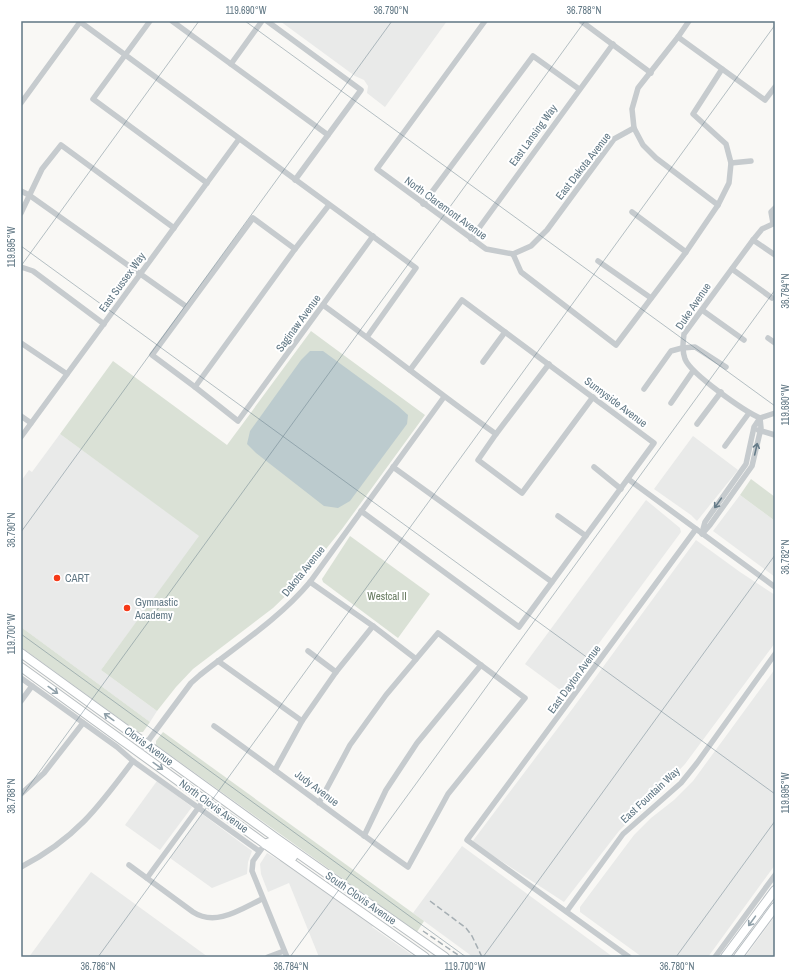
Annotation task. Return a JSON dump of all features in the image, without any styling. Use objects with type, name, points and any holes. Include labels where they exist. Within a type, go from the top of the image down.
[{"type":"main road","name":"Clovis Avenue","points":[[21,653],[276,838]]},
{"type":"main road","name":"Clovis Avenue","points":[[21,667],[139,753],[202,804],[262,848]]},
{"type":"main road","name":"South Clovis Avenue","points":[[276,838],[445,957]]},
{"type":"main road","points":[[262,848],[270,842],[273,843],[306,865],[320,869]]},
{"type":"main road","name":"South Clovis Avenue","points":[[262,848],[323,885],[425,957]]},
{"type":"main road","points":[[323,885],[328,884],[355,902],[363,899]]},
{"type":"main road","points":[[725,957],[775,890]]},
{"type":"main road","points":[[356,908],[358,906],[362,906],[397,930],[410,932]]},
{"type":"main road","points":[[738,957],[775,906]]},
{"type":"street","points":[[21,104],[79,21],[416,268],[367,337]]},
{"type":"street","points":[[150,21],[124,54],[93,99],[207,183]]},
{"type":"street","points":[[172,21],[328,135]]},
{"type":"street","points":[[231,64],[262,21]]},
{"type":"street","points":[[267,21],[361,90],[295,180]]},
{"type":"street","name":"North Claremont Avenue","points":[[485,21],[377,169],[486,249],[512,254]]},
{"type":"street","points":[[581,21],[651,73]]},
{"type":"street","points":[[688,21],[678,37],[638,88],[632,109],[634,128],[643,145],[656,158],[718,205]]},
{"type":"street","points":[[678,37],[765,100],[775,87]]},
{"type":"street","name":"East Lansing Way","points":[[470,238],[613,44]]},
{"type":"street","points":[[423,204],[533,56],[579,89]]},
{"type":"street","points":[[512,254],[521,272],[616,345],[686,252],[718,205],[730,183],[731,163],[726,144],[692,114],[722,69]]},
{"type":"street","name":"East Dakota Avenue","points":[[512,254],[530,246],[547,230],[614,139],[634,128]]},
{"type":"street","name":"East Sussex Way","points":[[21,437],[239,139]]},
{"type":"street","points":[[21,213],[42,169],[61,145],[174,228]]},
{"type":"street","points":[[731,163],[751,161]]},
{"type":"street","points":[[21,191],[29,195],[141,273],[187,307]]},
{"type":"street","points":[[295,249],[253,218],[152,355],[195,387],[295,249],[329,205]]},
{"type":"street","points":[[774,223],[771,212],[775,208]]},
{"type":"street","points":[[632,212],[686,252]]},
{"type":"street","name":"Duke Avenue","points":[[760,418],[749,414],[693,371],[686,360],[682,348],[684,334],[753,240],[762,229],[774,223]]},
{"type":"street","name":"Saginaw Avenue","points":[[195,387],[238,421],[373,236]]},
{"type":"street","points":[[753,240],[775,255]]},
{"type":"street","points":[[598,261],[651,298]]},
{"type":"street","points":[[21,266],[34,271],[104,324]]},
{"type":"street","points":[[732,269],[772,298]]},
{"type":"street","name":"Sunnyside Avenue","points":[[410,370],[462,300],[654,443],[628,480]]},
{"type":"street","points":[[323,305],[444,397],[496,434]]},
{"type":"street","points":[[702,310],[744,340]]},
{"type":"street","points":[[483,362],[505,332]]},
{"type":"street","points":[[768,338],[775,343]]},
{"type":"street","points":[[21,343],[67,374]]},
{"type":"street","points":[[644,389],[671,351],[682,348],[695,347],[726,368]]},
{"type":"street","points":[[549,364],[478,460],[522,493],[593,397]]},
{"type":"street","points":[[671,403],[693,371]]},
{"type":"street","points":[[697,424],[720,392]]},
{"type":"street","name":"Dakota Avenue","points":[[139,753],[191,683],[280,613],[310,582],[444,397]]},
{"type":"street","points":[[725,446],[749,414]]},
{"type":"street","points":[[702,534],[752,466],[760,418],[775,414]]},
{"type":"street","points":[[21,416],[31,423]]},
{"type":"street","points":[[757,429],[775,435]]},
{"type":"street","points":[[394,467],[552,582]]},
{"type":"street","points":[[594,467],[621,489]]},
{"type":"street","points":[[361,511],[519,627],[628,480],[775,587]]},
{"type":"street","points":[[558,516],[586,536]]},
{"type":"street","name":"East Dayton Avenue","points":[[567,911],[467,840],[696,529]]},
{"type":"street","points":[[310,582],[373,626],[416,659]]},
{"type":"street","points":[[276,770],[302,721],[336,672],[373,626]]},
{"type":"street","points":[[319,803],[350,745],[386,695],[438,633],[481,665],[417,743],[386,790],[364,836]]},
{"type":"street","points":[[308,651],[336,672]]},
{"type":"street","name":"East Fountain Way","points":[[567,911],[623,834],[681,783],[775,654]]},
{"type":"street","points":[[218,661],[302,721]]},
{"type":"street","name":"Judy Avenue","points":[[214,726],[408,867],[448,794],[524,698],[481,665]]},
{"type":"street","name":"North Clovis Avenue","points":[[21,678],[117,747],[133,761],[202,804]]},
{"type":"street","points":[[21,701],[32,686]]},
{"type":"street","points":[[21,794],[44,773],[83,723]]},
{"type":"street","points":[[21,867],[55,847],[87,820],[133,761]]},
{"type":"street","points":[[147,878],[202,804]]},
{"type":"street","points":[[262,848],[253,860],[251,869],[287,957]]},
{"type":"street","points":[[129,865],[202,917],[214,918],[225,916],[262,899]]},
{"type":"street","points":[[714,957],[775,875]]},
{"type":"street","points":[[567,911],[629,957]]},
{"type":"street","points":[[268,957],[284,951]]},
{"type":"shaded area","points":[[280,21],[447,21],[385,107],[367,93],[368,86],[364,80],[355,76]]},
{"type":"shaded area","points":[[310,351],[323,351],[408,415],[407,424],[350,501],[338,508],[324,506],[256,453],[247,444],[250,431],[301,360]]},
{"type":"shaded area","points":[[60,434],[200,536],[101,670],[157,711],[150,722],[21,627],[21,481],[29,470],[32,472]]},
{"type":"shaded area","points":[[693,436],[738,470],[697,521],[691,515],[654,489]]},
{"type":"shaded area","points":[[740,495],[775,521],[775,577],[713,531]]},
{"type":"shaded area","points":[[646,500],[680,528],[681,532],[563,692],[525,664]]},
{"type":"shaded area","points":[[696,540],[775,595],[775,643],[685,764],[619,831],[564,902],[472,842],[573,708]]},
{"type":"shaded area","points":[[775,669],[775,865],[708,957],[642,957],[580,912],[580,907],[634,835],[693,781]]},
{"type":"shaded area","points":[[157,781],[192,807],[160,850],[125,825]]},
{"type":"shaded area","points":[[202,814],[252,851],[248,862],[247,874],[212,888],[170,858]]},
{"type":"shaded area","points":[[462,846],[613,957],[473,957],[413,913]]},
{"type":"shaded area","points":[[276,852],[374,924],[372,927],[415,957],[319,957],[289,883],[268,892],[261,874],[260,864],[267,853],[280,861]]},
{"type":"shaded area","points":[[91,872],[208,957],[29,957]]},
{"type":"shaded area","points":[[775,916],[775,957],[745,957]]},
{"type":"green space","points":[[311,331],[425,415],[342,529],[298,584],[273,608],[193,669],[157,711],[101,670],[199,536],[60,434],[113,361],[227,445]]},
{"type":"green space","points":[[751,479],[775,497],[775,521],[740,495]]},
{"type":"green space","name":"Westcal II","points":[[350,536],[430,594],[398,638],[323,582],[322,579]]},
{"type":"green space","points":[[21,627],[150,722],[143,732],[138,732],[21,647]]},
{"type":"green space","points":[[163,732],[424,921],[417,932],[156,745],[156,741]]},
{"type":"railway","points":[[430,901],[466,928],[472,936],[482,957]]},
{"type":"railway","points":[[423,931],[461,957]]},
{"type":"place","name":"CART","points":[[57,578]]},
{"type":"place","name":"Gymnastic Academy","points":[[127,608]]}]
